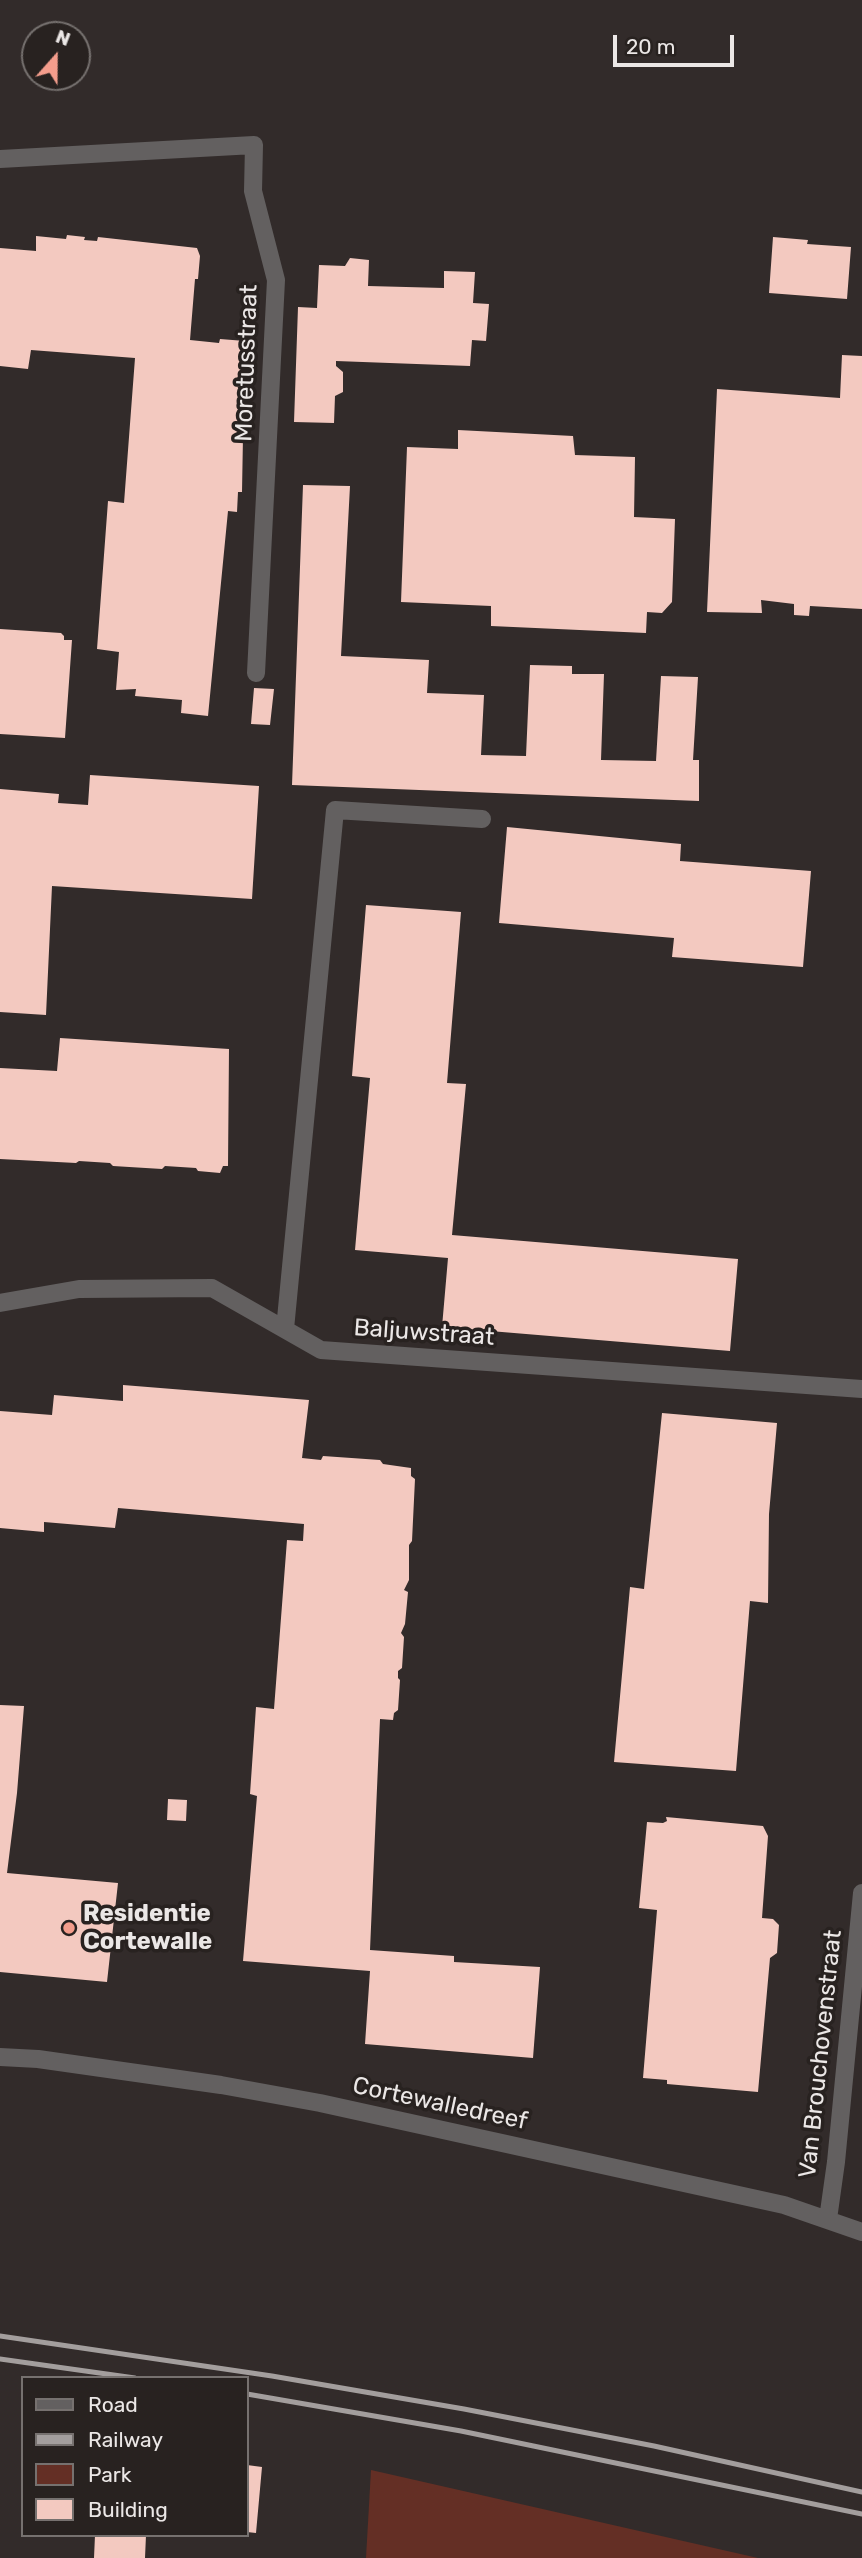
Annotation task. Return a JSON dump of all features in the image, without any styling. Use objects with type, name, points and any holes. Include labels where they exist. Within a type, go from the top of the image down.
[{"type":"street","name":"Moretusstraat","points":[[0,159],[254,145],[253,191],[276,280],[256,673]]},
{"type":"street","points":[[285,1329],[335,810],[482,819]]},
{"type":"street","name":"Baljuwstraat","points":[[0,1303],[79,1289],[212,1287],[321,1350],[862,1389]]},
{"type":"street","name":"Van Brouchovenstraat","points":[[828,2219],[862,1893]]},
{"type":"street","name":"Cortewalledreef","points":[[0,2057],[38,2059],[221,2085],[320,2103],[784,2205],[862,2232]]},
{"type":"green space","points":[[371,2470],[758,2558],[366,2558]]},
{"type":"building","points":[[67,235],[85,237],[84,240],[97,241],[98,237],[197,248],[200,256],[198,279],[195,279],[190,340],[219,343],[220,339],[245,341],[252,346],[248,411],[245,412],[243,436],[242,492],[238,492],[237,512],[228,511],[208,716],[181,713],[182,700],[135,696],[136,689],[116,690],[119,652],[97,649],[108,501],[124,503],[135,358],[31,350],[28,369],[0,366],[0,248],[36,251],[36,236],[66,239]]},
{"type":"building","points":[[773,237],[808,240],[807,244],[851,247],[847,299],[769,293]]},
{"type":"building","points":[[350,258],[369,260],[368,286],[444,288],[444,271],[475,272],[473,303],[489,304],[486,341],[472,340],[470,366],[336,361],[336,366],[343,372],[343,392],[335,396],[334,423],[294,422],[298,307],[317,308],[319,265],[345,266]]},
{"type":"building","points":[[842,355],[862,356],[862,609],[810,606],[809,616],[794,615],[794,604],[761,600],[762,613],[707,612],[717,389],[840,398]]},
{"type":"building","points":[[458,430],[573,436],[575,455],[635,457],[634,517],[675,519],[672,602],[662,613],[647,612],[646,633],[491,626],[491,606],[401,602],[407,447],[458,449]]},
{"type":"building","points":[[303,485],[350,486],[341,656],[429,660],[427,693],[484,695],[481,755],[526,756],[530,665],[572,666],[572,674],[604,674],[601,760],[656,761],[661,676],[698,677],[693,760],[699,760],[699,801],[292,785]]},
{"type":"building","points":[[0,629],[61,633],[64,640],[72,640],[65,738],[0,734]]},
{"type":"building","points":[[254,688],[274,689],[270,725],[251,724]]},
{"type":"building","points":[[90,775],[259,786],[252,899],[52,886],[46,1015],[0,1012],[0,789],[59,794],[58,803],[88,805]]},
{"type":"building","points":[[507,827],[681,844],[680,861],[811,871],[803,967],[672,957],[674,938],[499,923]]},
{"type":"building","points":[[366,905],[461,912],[447,1083],[466,1084],[452,1235],[738,1259],[730,1351],[442,1327],[448,1258],[355,1250],[370,1078],[352,1076]]},
{"type":"building","points":[[60,1038],[229,1049],[228,1166],[223,1166],[220,1173],[165,1166],[162,1169],[79,1161],[0,1159],[0,1068],[57,1071]]},
{"type":"building","points":[[123,1385],[309,1400],[302,1458],[321,1460],[323,1456],[380,1460],[383,1464],[411,1468],[411,1476],[415,1479],[412,1541],[409,1545],[409,1580],[404,1590],[408,1592],[405,1624],[401,1633],[404,1637],[402,1668],[398,1671],[398,1710],[394,1713],[393,1720],[380,1719],[370,1950],[454,1956],[454,1962],[540,1967],[533,2058],[365,2044],[370,1971],[243,1961],[257,1796],[250,1794],[256,1707],[274,1709],[287,1540],[303,1541],[304,1524],[118,1508],[115,1528],[44,1522],[44,1532],[0,1528],[0,1411],[52,1415],[54,1395],[123,1401]]},
{"type":"building","points":[[662,1413],[777,1423],[769,1514],[768,1603],[750,1601],[736,1771],[614,1762],[630,1587],[644,1589]]},
{"type":"building","name":"Residentie Cortewalle","points":[[0,1705],[24,1706],[7,1873],[118,1883],[107,1982],[0,1972]]},
{"type":"building","points":[[168,1799],[187,1800],[186,1821],[167,1820]]},
{"type":"building","points":[[666,1817],[763,1826],[768,1836],[762,1918],[773,1919],[779,1925],[777,1953],[770,1958],[758,2092],[667,2084],[667,2080],[643,2078],[657,1910],[639,1908],[647,1822],[663,1823],[667,1821]]},
{"type":"building","points":[[248,2465],[262,2467],[256,2533],[248,2532]]},
{"type":"building","points":[[95,2537],[146,2537],[145,2558],[94,2558]]},
{"type":"railway","points":[[0,2336],[272,2376],[464,2409],[654,2446],[862,2492]]},
{"type":"railway","points":[[0,2359],[121,2376]]},
{"type":"railway","points":[[248,2394],[461,2431],[862,2514]]},
{"type":"place","name":"Residentie Cortewalle","points":[[69,1928]]}]
